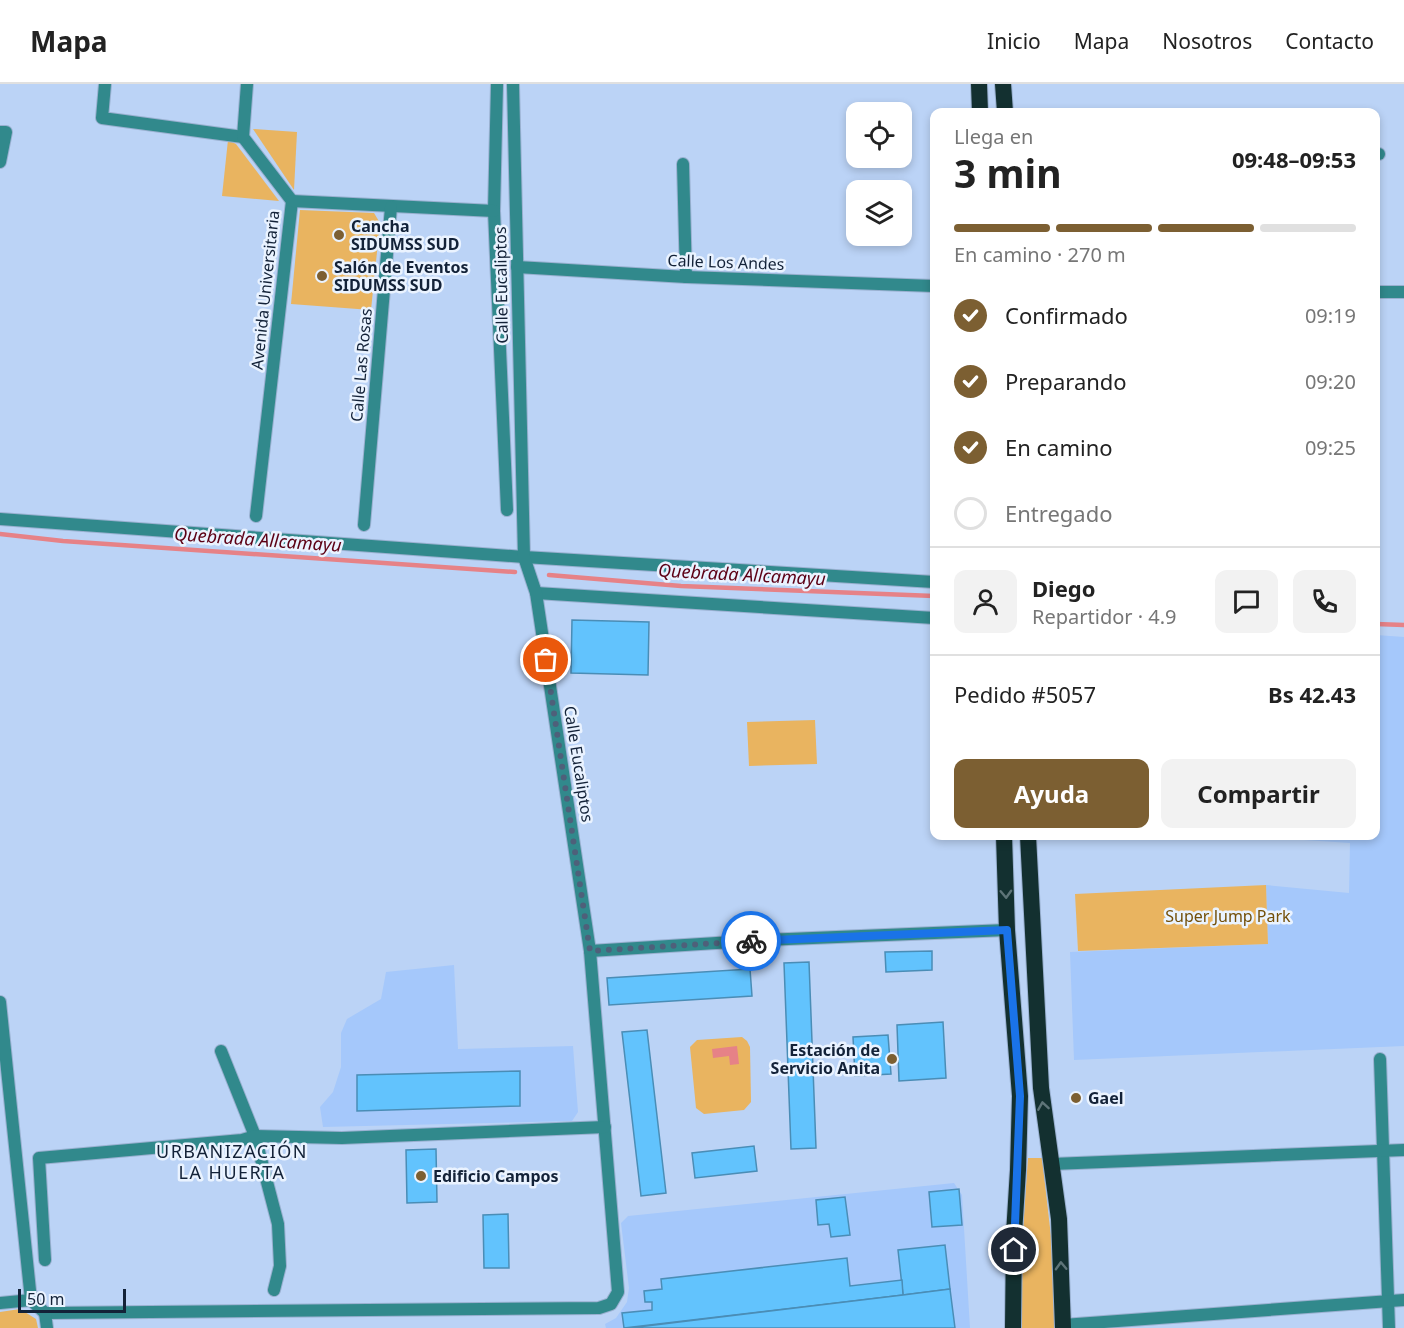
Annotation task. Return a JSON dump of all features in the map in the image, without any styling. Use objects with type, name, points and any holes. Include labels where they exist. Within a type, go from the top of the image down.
[{"type":"highway","points":[[979,84],[980,108]]},
{"type":"highway","points":[[1003,84],[1005,108]]},
{"type":"highway","points":[[1004,840],[1007,930],[1020,1096],[1014,1234],[1013,1328]]},
{"type":"highway","points":[[1028,840],[1041,1088],[1059,1218],[1063,1326]]},
{"type":"street","points":[[105,84],[102,118],[243,137],[248,84]]},
{"type":"street","name":"Calle Eucaliptos","points":[[496,84],[494,212],[507,510]]},
{"type":"street","name":"Calle Eucaliptos","points":[[45,1313],[599,1308],[611,1304],[618,1292],[590,951],[536,593],[524,557],[513,84]]},
{"type":"street","points":[[0,132],[6,132],[0,162]]},
{"type":"street","name":"Avenida Universitaria","points":[[243,137],[292,201],[256,516]]},
{"type":"street","points":[[683,164],[686,277]]},
{"type":"street","points":[[292,201],[494,212]]},
{"type":"street","name":"Calle Las Rosas","points":[[364,525],[391,207]]},
{"type":"street","name":"Calle Los Andes","points":[[517,267],[686,277],[930,286]]},
{"type":"street","points":[[1380,292],[1404,292]]},
{"type":"street","points":[[0,519],[524,557],[930,582]]},
{"type":"street","points":[[536,593],[930,618]]},
{"type":"street","points":[[590,951],[764,940],[1007,930]]},
{"type":"street","points":[[0,1002],[31,1300],[45,1313],[47,1328]]},
{"type":"street","points":[[221,1052],[255,1136],[278,1224],[280,1266],[274,1290]]},
{"type":"street","points":[[1380,1059],[1389,1328]]},
{"type":"street","points":[[45,1260],[39,1158],[242,1140],[255,1136],[342,1138],[605,1127]]},
{"type":"street","points":[[1052,1164],[1404,1150]]},
{"type":"street","points":[[0,1303],[31,1300]]},
{"type":"street","points":[[1063,1326],[1404,1300]]},
{"type":"shaded area","points":[[1380,635],[1404,637],[1404,1046],[1074,1060],[1070,952],[1268,944],[1266,885],[1349,893],[1350,843],[1304,840],[1380,840]]},
{"type":"shaded area","points":[[454,965],[458,1049],[573,1046],[578,1112],[572,1121],[323,1127],[320,1107],[333,1092],[341,1067],[341,1033],[347,1019],[381,999],[386,972]]},
{"type":"shaded area","points":[[737,1046],[739,1064],[730,1065],[729,1056],[713,1058],[712,1049]]},
{"type":"shaded area","points":[[954,1183],[962,1195],[970,1328],[606,1328],[605,1324],[616,1318],[627,1302],[629,1288],[621,1223],[628,1216]]},
{"type":"green space","points":[[253,129],[297,132],[294,190]]},
{"type":"green space","points":[[228,140],[236,144],[279,201],[222,196]]},
{"type":"green space","points":[[300,210],[374,213],[380,223],[371,310],[291,304]]},
{"type":"green space","points":[[815,720],[817,764],[749,766],[747,722]]},
{"type":"green space","name":"Super Jump Park","points":[[1266,885],[1268,944],[1078,951],[1075,894]]},
{"type":"green space","points":[[742,1037],[750,1047],[751,1102],[744,1110],[704,1114],[696,1108],[690,1047],[697,1040]]},
{"type":"green space","points":[[1028,1158],[1042,1158],[1052,1245],[1055,1328],[1020,1328],[1020,1271]]},
{"type":"green space","points":[[20,1309],[36,1319],[38,1328],[0,1328],[0,1312]]},
{"type":"building","points":[[572,620],[649,622],[648,675],[571,673]]},
{"type":"building","points":[[932,951],[932,970],[886,972],[885,952]]},
{"type":"building","points":[[809,962],[816,1148],[791,1149],[784,963]]},
{"type":"building","points":[[750,969],[752,996],[609,1005],[607,978]]},
{"type":"building","points":[[943,1022],[946,1078],[899,1081],[897,1025]]},
{"type":"building","points":[[647,1030],[666,1193],[641,1196],[622,1032]]},
{"type":"building","points":[[888,1035],[891,1074],[855,1076],[853,1037]]},
{"type":"building","points":[[520,1071],[520,1106],[357,1111],[357,1075]]},
{"type":"building","points":[[754,1146],[757,1171],[695,1178],[692,1153]]},
{"type":"building","name":"Edificio Campos","points":[[436,1149],[437,1202],[407,1203],[406,1150]]},
{"type":"building","points":[[959,1189],[962,1225],[932,1227],[929,1192]]},
{"type":"building","points":[[845,1197],[850,1235],[831,1237],[829,1224],[818,1225],[816,1200]]},
{"type":"building","points":[[508,1214],[509,1268],[484,1268],[483,1215]]},
{"type":"building","points":[[945,1245],[950,1289],[903,1295],[898,1250]]},
{"type":"building","points":[[847,1258],[850,1286],[902,1280],[903,1295],[624,1328],[622,1313],[652,1310],[652,1302],[645,1302],[644,1291],[662,1289],[661,1279]]},
{"type":"building","points":[[950,1289],[955,1328],[630,1328],[903,1295]]},
{"type":"waterway","name":"Quebrada Allcamayu","points":[[0,534],[63,541],[515,572]]},
{"type":"waterway","name":"Quebrada Allcamayu","points":[[549,575],[681,586],[930,596]]},
{"type":"waterway","name":"Quebrada Allcamayu","points":[[1380,624],[1404,625]]},
{"type":"way so far","points":[[546,660],[590,951],[751,941]]},
{"type":"place","name":"Cancha SIDUMSS SUD","points":[[339,235]]},
{"type":"place","name":"Salón de Eventos SIDUMSS SUD","points":[[322,276]]},
{"type":"place","name":"Estación de Servicio Anita","points":[[892,1059]]},
{"type":"place","name":"Gael","points":[[1076,1098]]},
{"type":"place","name":"Edificio Campos","points":[[421,1176]]},
{"type":"district","name":"URBANIZACIÓN LA HUERTA","points":[[232,1161]]},
{"type":"route","points":[[751,941],[1007,930],[1020,1096],[1014,1250]]}]
